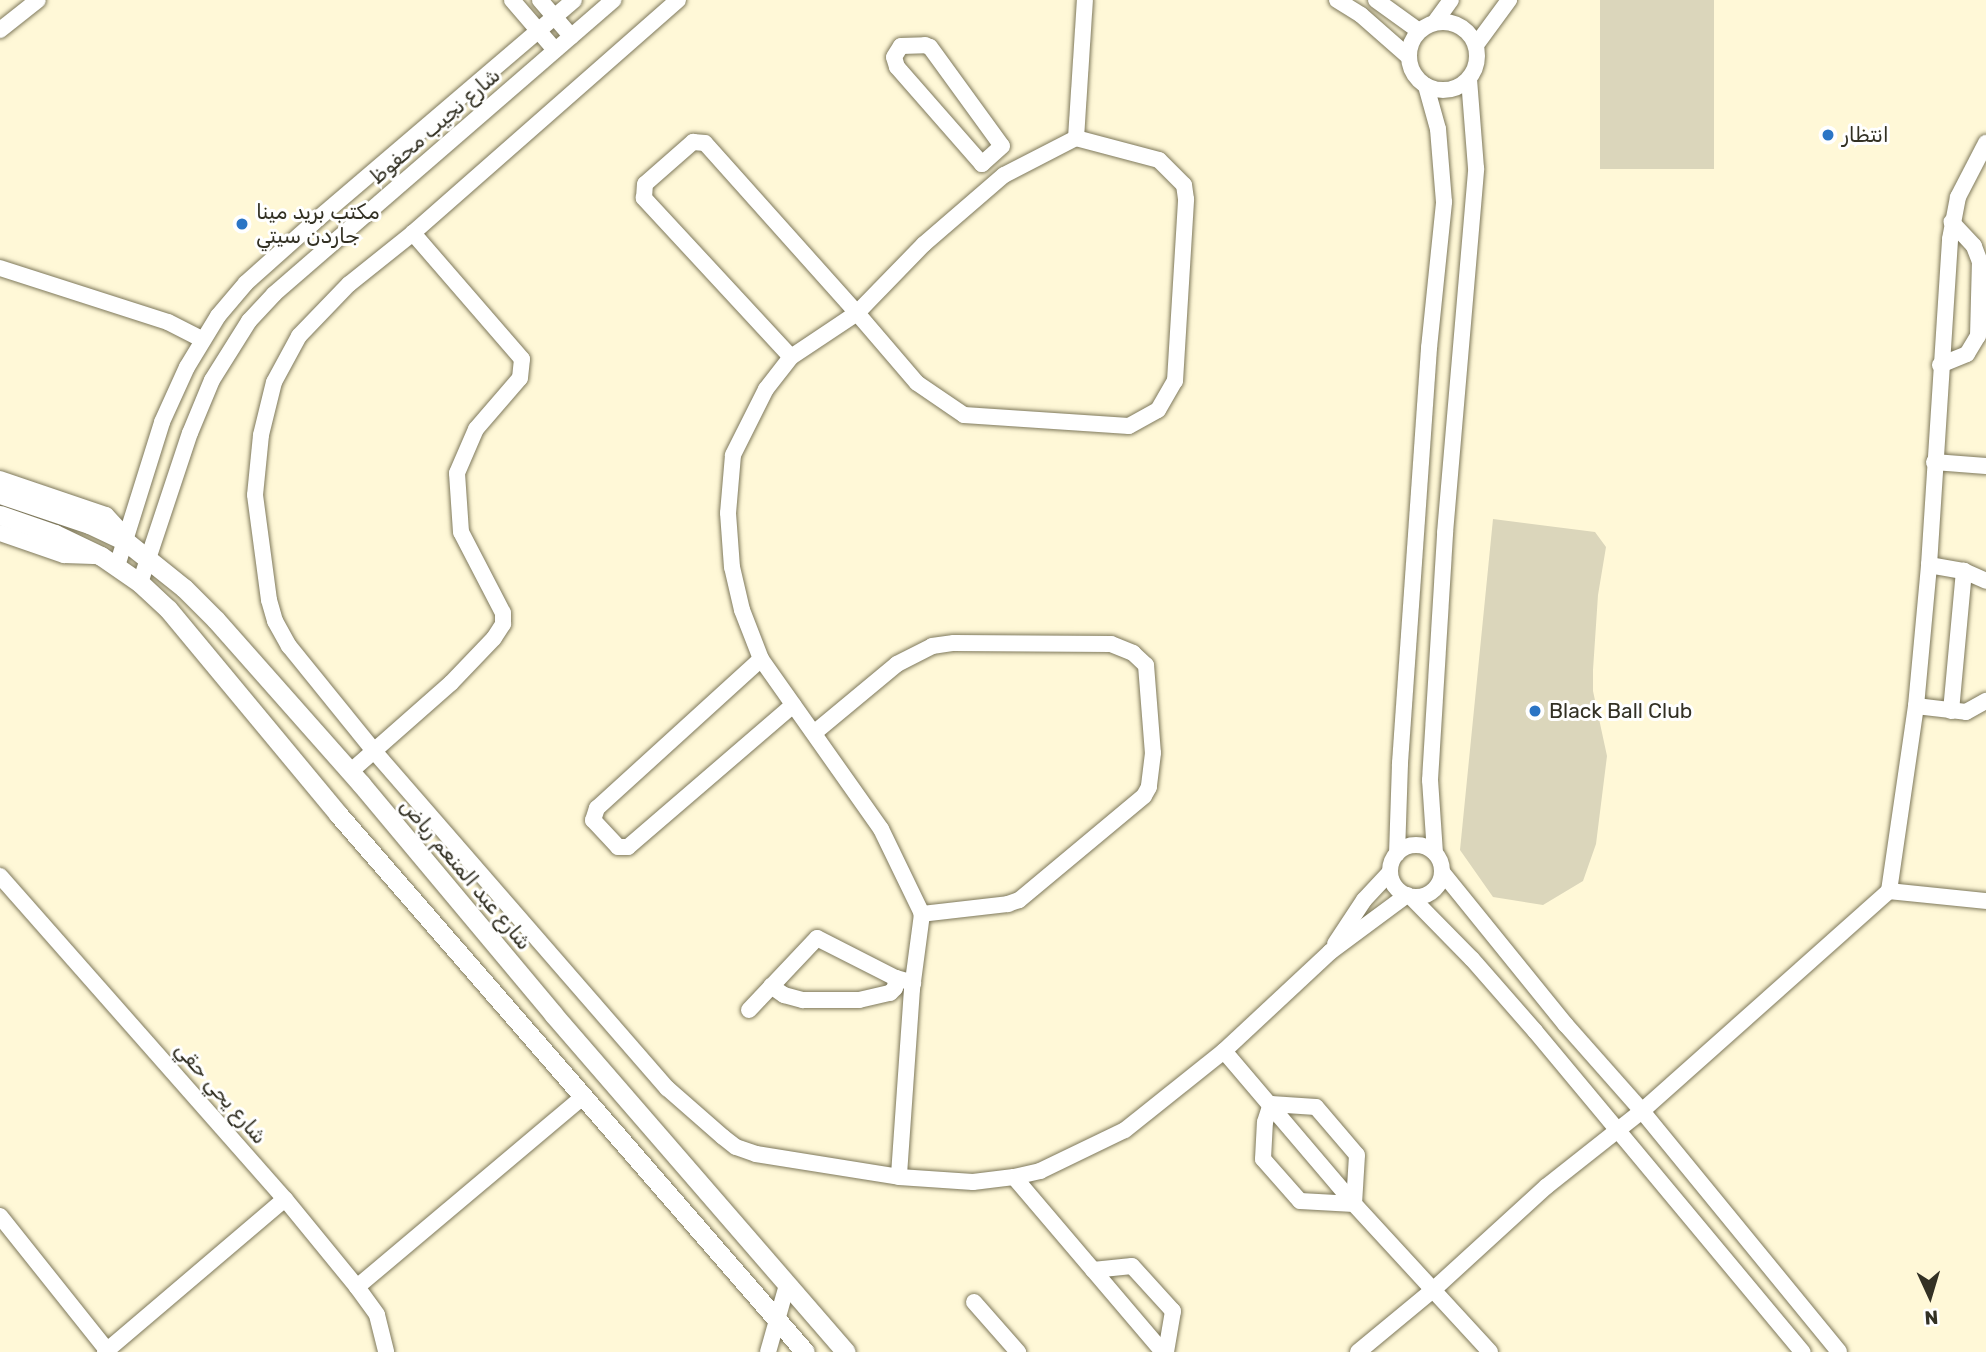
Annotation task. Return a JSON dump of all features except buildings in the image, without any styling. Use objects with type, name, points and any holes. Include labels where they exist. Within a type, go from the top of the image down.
[{"type":"street","points":[[0,30],[38,0]]},
{"type":"street","points":[[513,0],[555,51]]},
{"type":"street","points":[[540,0],[571,36]]},
{"type":"street","name":"شارع نجيب محفوظ","points":[[109,561],[123,539],[162,422],[202,339],[246,283],[573,0]]},
{"type":"street","name":"شارع نجيب محفوظ","points":[[139,583],[190,433],[212,380],[249,321],[274,294],[614,0]]},
{"type":"street","points":[[678,0],[413,233],[349,284],[299,336],[274,382],[261,435],[255,495],[265,576],[275,621],[289,646],[374,751],[667,1088],[736,1147],[756,1154],[899,1177],[973,1182],[1040,1171],[1125,1130],[1224,1051],[1330,952],[1409,896],[1432,891],[1442,872]]},
{"type":"street","points":[[1076,138],[1084,0]]},
{"type":"street","points":[[1337,0],[1361,15],[1409,57],[1416,77],[1426,86],[1453,89],[1469,79]]},
{"type":"street","points":[[1361,15],[1370,0]]},
{"type":"street","points":[[1376,0],[1419,31]]},
{"type":"street","points":[[1409,57],[1413,40],[1419,31],[1436,22],[1451,0]]},
{"type":"street","points":[[1476,45],[1509,0]]},
{"type":"street","points":[[1436,22],[1460,26],[1476,45],[1478,58],[1469,79],[1476,168],[1446,533],[1430,780],[1434,853],[1442,872],[1566,1025],[1642,1111],[1839,1352]]},
{"type":"street","points":[[901,46],[930,47],[1002,145],[992,158],[979,163],[897,67],[894,57],[901,46]]},
{"type":"street","points":[[1330,952],[1364,900],[1390,872],[1397,854],[1429,348],[1444,202],[1438,129],[1426,86]]},
{"type":"street","points":[[791,357],[644,198],[645,184],[690,144],[705,143],[858,313],[917,383],[964,415],[1129,426],[1158,410],[1175,381],[1186,192],[1184,185],[1159,160],[1076,138],[1004,175],[924,244],[858,313],[791,357],[766,389],[733,455],[728,513],[732,567],[742,610],[761,659],[881,829],[922,914],[913,983],[899,1177]]},
{"type":"street","points":[[1358,1352],[1433,1290],[1547,1186],[1619,1131],[1889,891],[1916,706],[1930,565],[1940,365],[1952,222],[1966,177],[1986,144]]},
{"type":"street","points":[[992,158],[1004,175]]},
{"type":"street","points":[[1940,365],[1967,354],[1978,337],[1980,262],[1974,246],[1952,222]]},
{"type":"street","points":[[350,772],[451,683],[500,631],[503,612],[461,532],[457,473],[476,429],[520,378],[522,359],[413,233]]},
{"type":"street","points":[[0,268],[169,322],[202,339]]},
{"type":"street","points":[[1934,462],[1986,466]]},
{"type":"street","points":[[0,479],[106,515],[119,529],[123,539]]},
{"type":"street","name":"شارع عبد المنعم رياض","points":[[0,494],[89,524],[123,539],[148,557],[216,620],[350,772],[513,963],[553,1014],[846,1352]]},
{"type":"street","points":[[0,515],[54,534],[109,561],[139,583],[194,638],[338,814],[805,1352]]},
{"type":"street","points":[[0,533],[64,555],[109,561]]},
{"type":"street","points":[[1930,565],[1965,571],[1986,581]]},
{"type":"street","points":[[1951,711],[1965,571]]},
{"type":"street","points":[[814,733],[897,664],[932,646],[954,643],[1111,644],[1133,653],[1146,665],[1153,753],[1149,787],[1144,796],[1014,902],[922,914]]},
{"type":"street","points":[[761,659],[597,808],[593,820],[618,847],[632,844],[755,735],[793,705]]},
{"type":"street","points":[[1916,706],[1966,712],[1986,701]]},
{"type":"street","points":[[1397,854],[1411,846],[1419,846],[1434,853]]},
{"type":"street","points":[[1390,872],[1395,886],[1409,896],[1472,959],[1802,1352]]},
{"type":"street","name":"شارع يحي حقي","points":[[0,876],[285,1199],[357,1287],[377,1315],[386,1352]]},
{"type":"street","points":[[1889,891],[1986,901]]},
{"type":"street","points":[[749,1010],[817,938],[896,978],[913,983]]},
{"type":"street","points":[[483,981],[502,982],[508,977],[513,963]]},
{"type":"street","points":[[771,986],[784,996],[803,1000],[859,1000],[891,993],[895,988],[896,978]]},
{"type":"street","points":[[527,1033],[533,1019],[539,1015],[553,1014]]},
{"type":"street","points":[[1224,1051],[1354,1204],[1490,1352]]},
{"type":"street","points":[[357,1287],[584,1097]]},
{"type":"street","points":[[1271,1104],[1316,1107],[1357,1155],[1354,1204]]},
{"type":"street","points":[[1271,1104],[1265,1122],[1263,1158],[1300,1201],[1354,1204]]},
{"type":"street","points":[[1014,1177],[1164,1352]]},
{"type":"street","points":[[0,1216],[106,1351],[285,1199]]},
{"type":"street","points":[[1093,1270],[1132,1266],[1173,1311],[1164,1352]]},
{"type":"street","points":[[768,1352],[787,1284]]},
{"type":"street","points":[[974,1302],[1018,1352]]},
{"type":"shaded area","points":[[1600,0],[1714,0],[1714,169],[1600,169]]},
{"type":"shaded area","name":"Black Ball Club","points":[[1493,519],[1595,532],[1606,547],[1598,595],[1593,670],[1593,691],[1607,756],[1596,844],[1583,881],[1543,905],[1493,897],[1460,850]]},
{"type":"place","name":"انتظار","points":[[1828,135]]},
{"type":"place","name":"مكتب بريد مينا جاردن سيتي","points":[[242,224]]},
{"type":"place","name":"Black Ball Club","points":[[1535,711]]}]
